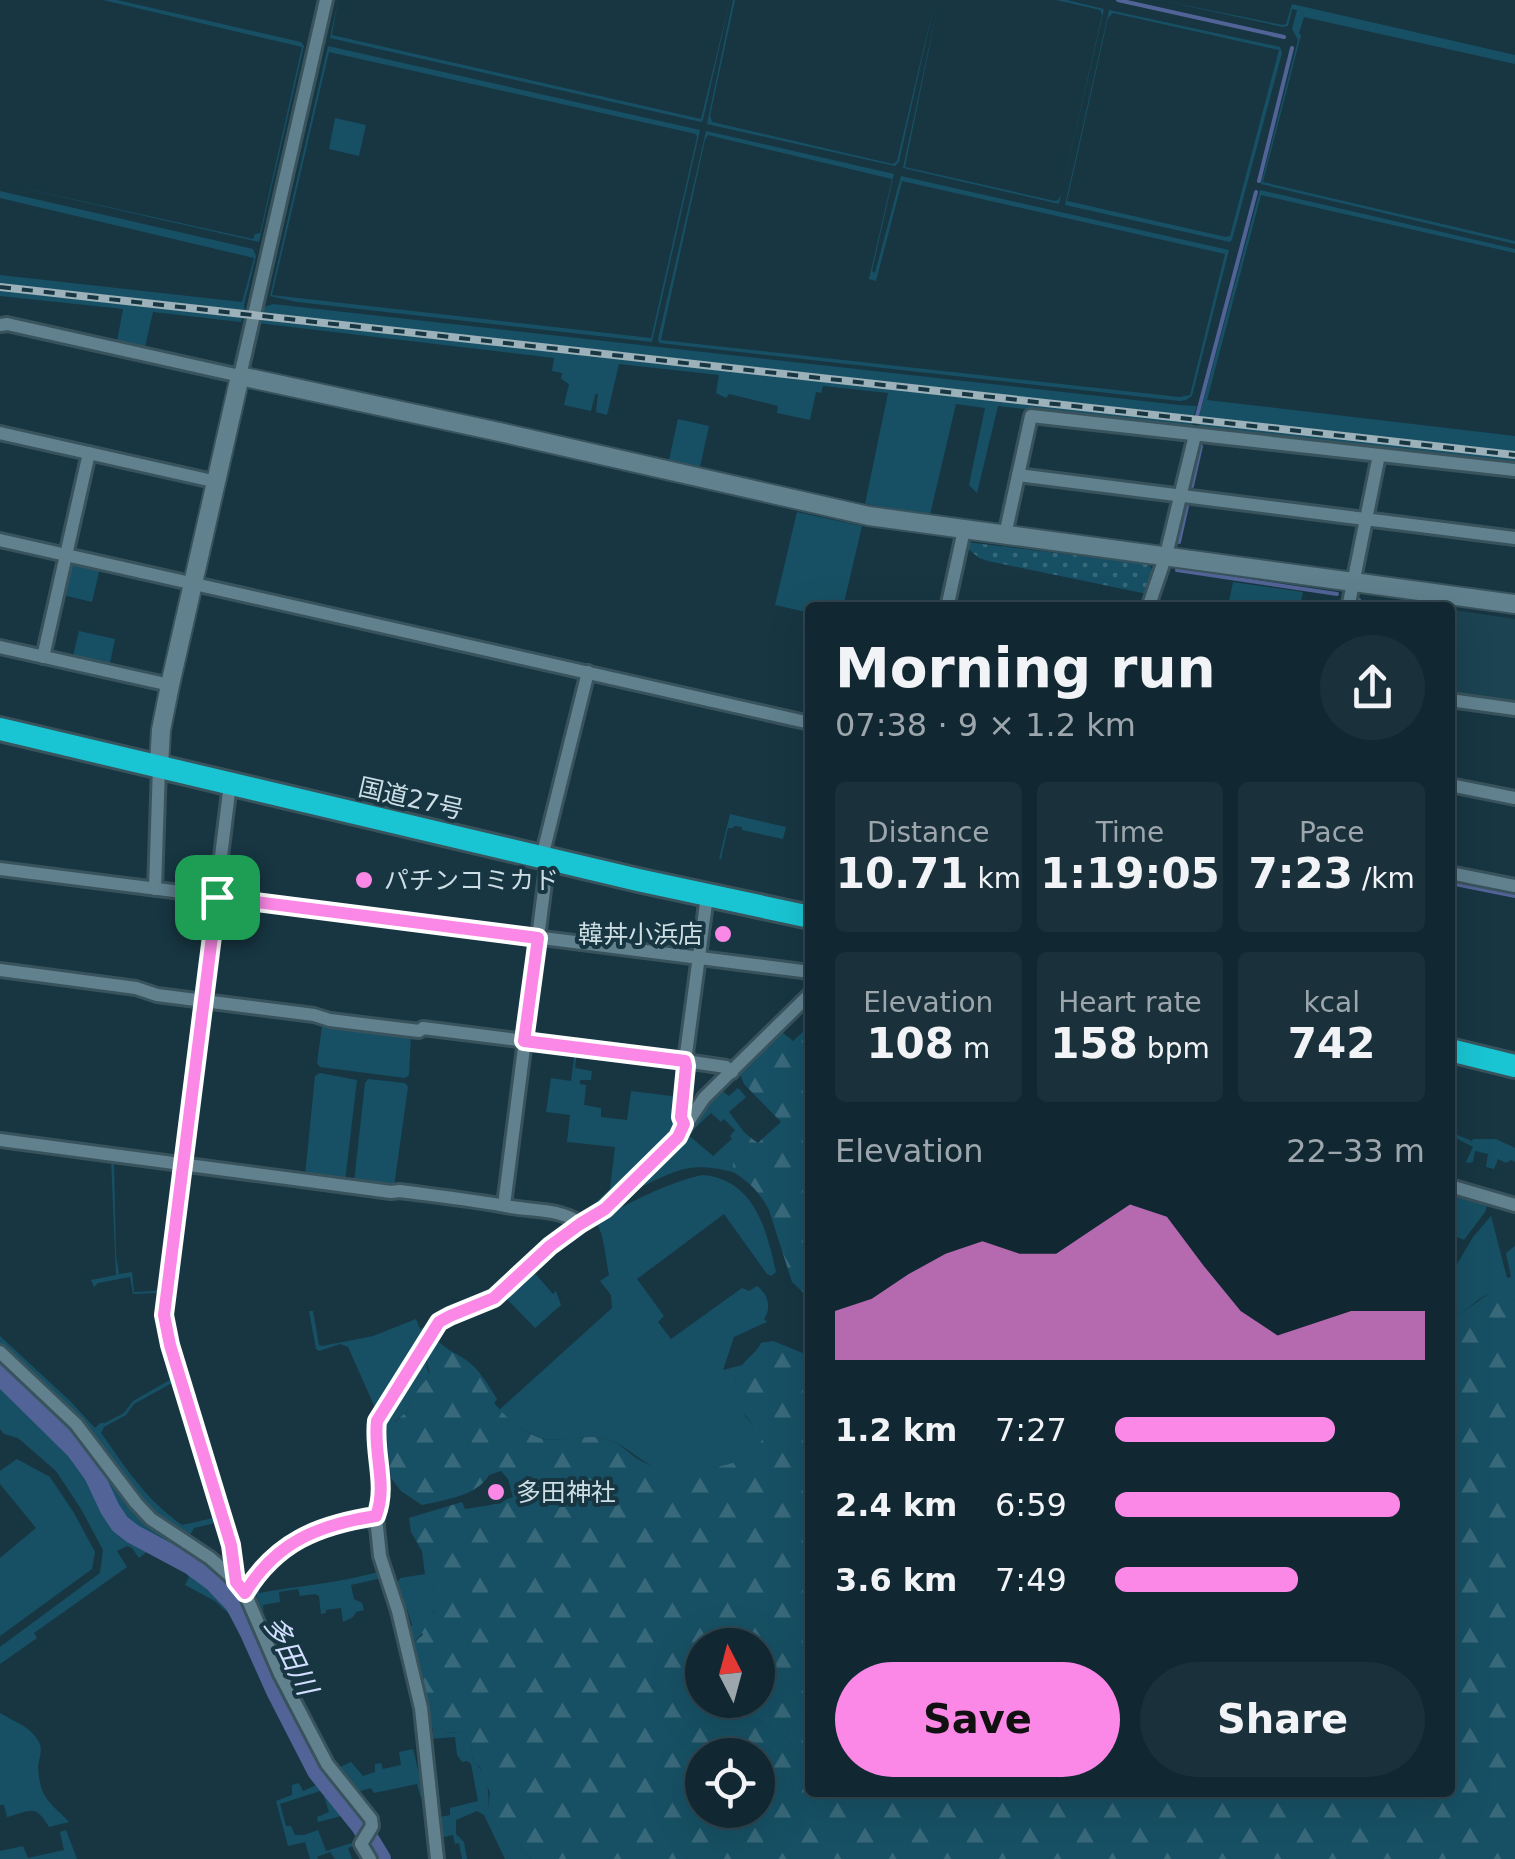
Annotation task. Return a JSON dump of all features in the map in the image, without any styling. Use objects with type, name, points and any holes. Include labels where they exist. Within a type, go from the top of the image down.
[{"type":"highway","name":"国道27号","points":[[0,729],[708,896],[805,915]]},
{"type":"highway","points":[[1455,1051],[1515,1066]]},
{"type":"street","points":[[156,889],[161,730],[326,0]]},
{"type":"street","points":[[0,325],[504,432],[869,516],[1354,582],[1451,601],[1515,604]]},
{"type":"street","points":[[1004,535],[1030,416],[1515,470]]},
{"type":"street","points":[[0,433],[217,482]]},
{"type":"street","points":[[1150,602],[1166,555],[1195,435]]},
{"type":"street","points":[[44,657],[90,453]]},
{"type":"street","points":[[1349,602],[1378,455]]},
{"type":"street","points":[[1018,475],[1515,538]]},
{"type":"street","points":[[948,602],[964,530]]},
{"type":"street","points":[[0,540],[805,723]]},
{"type":"street","points":[[0,647],[170,684]]},
{"type":"street","points":[[504,1205],[545,858],[588,672]]},
{"type":"street","points":[[1455,701],[1515,709]]},
{"type":"street","points":[[230,784],[164,1324],[241,1587],[327,1764],[371,1819],[361,1844],[370,1859]]},
{"type":"street","points":[[1455,786],[1515,798]]},
{"type":"street","points":[[0,869],[805,971]]},
{"type":"street","points":[[1455,874],[1515,886]]},
{"type":"street","points":[[684,1124],[681,1117],[685,1061],[708,896]]},
{"type":"street","points":[[0,970],[418,1031],[424,1028],[685,1061],[726,1067],[732,1072]]},
{"type":"street","points":[[438,1859],[421,1708],[398,1610],[380,1556],[376,1516],[382,1488],[377,1421],[439,1322],[494,1298],[550,1246],[605,1209],[678,1137],[704,1098],[805,999]]},
{"type":"street","points":[[0,1140],[504,1205],[570,1216],[580,1224]]},
{"type":"street","points":[[1455,1187],[1515,1205]]},
{"type":"street","points":[[0,1352],[76,1424],[151,1519],[210,1558],[241,1587]]},
{"type":"street","points":[[241,1587],[300,1538],[376,1516]]},
{"type":"shaded area","points":[[1455,610],[1515,619],[1515,704],[1455,696]]},
{"type":"green space","points":[[103,0],[301,42],[304,46],[259,242],[0,183],[253,239],[260,233],[302,47]]},
{"type":"green space","points":[[338,0],[332,35],[701,119],[730,0],[701,122],[330,38]]},
{"type":"green space","points":[[733,0],[712,122],[893,164],[897,161],[935,0],[899,162],[895,166],[707,124]]},
{"type":"green space","points":[[939,0],[905,167],[1055,201],[1061,195],[1102,15],[1100,10],[1056,0],[1104,9],[1059,204],[903,168]]},
{"type":"green space","points":[[1159,0],[1283,25],[1292,4],[1515,55],[1515,64],[1304,17],[1263,182],[1515,244],[1261,184],[1298,40],[1292,29],[1297,10],[1292,9],[1288,26],[1283,27]]},
{"type":"green space","points":[[1109,10],[1280,47],[1282,53],[1230,242],[1065,205]],"holes":[[[1113,13],[1279,50],[1230,236],[1067,201],[1108,18]]]},
{"type":"green space","points":[[328,46],[700,130],[652,342],[270,296]],"holes":[[[329,52],[696,134],[651,338],[272,295]]]},
{"type":"green space","points":[[335,118],[366,125],[359,156],[329,149]]},
{"type":"green space","points":[[706,131],[894,174],[872,271],[875,273],[901,176],[1229,250],[1192,396],[1180,401],[659,343]],"holes":[[[708,135],[892,179],[869,279],[876,281],[902,181],[1225,254],[1190,395],[1179,397],[661,340]]]},
{"type":"green space","points":[[1260,190],[1515,249],[1515,253],[1261,195],[1207,400],[1515,436],[1515,452],[1199,417]]},
{"type":"green space","points":[[0,191],[253,249],[256,256],[245,311],[0,285],[0,275],[242,302],[254,258],[0,198]]},
{"type":"green space","points":[[0,289],[243,316],[241,322],[153,312],[145,347],[117,341],[123,309],[0,296]]},
{"type":"green space","points":[[273,304],[1197,406],[1193,417],[260,313],[261,308]]},
{"type":"green space","points":[[258,318],[1192,422],[1193,429],[998,406],[977,493],[969,485],[985,408],[956,404],[930,515],[865,504],[888,393],[823,386],[821,393],[816,392],[810,420],[777,413],[778,406],[729,394],[726,398],[716,393],[719,375],[619,364],[607,415],[596,412],[598,393],[591,411],[564,405],[569,384],[561,379],[562,373],[552,371],[554,358],[257,323]]},
{"type":"green space","points":[[678,419],[709,426],[700,467],[669,460]]},
{"type":"green space","points":[[1198,423],[1515,458],[1515,463],[1200,430]]},
{"type":"green space","points":[[797,512],[862,526],[844,602],[805,602],[805,612],[775,605]]},
{"type":"green space","points":[[966,542],[1147,564],[1152,578],[1147,594],[988,561],[965,546]]},
{"type":"green space","points":[[73,562],[100,568],[92,602],[63,592]]},
{"type":"green space","points":[[1233,582],[1303,592],[1301,602],[1229,602]]},
{"type":"green space","points":[[79,631],[115,639],[109,668],[72,660]]},
{"type":"green space","points":[[730,814],[786,827],[783,839],[734,826],[728,828],[719,859]]},
{"type":"green space","points":[[325,1024],[411,1036],[409,1075],[405,1078],[320,1067],[317,1063]]},
{"type":"green space","points":[[805,1030],[805,1294],[792,1282],[766,1204],[733,1172],[733,1160],[751,1138],[758,1143],[781,1122],[744,1084],[740,1074],[782,1032],[793,1041]]},
{"type":"green space","points":[[575,1051],[575,1068],[592,1071],[591,1080],[580,1080],[580,1084],[586,1085],[584,1105],[601,1108],[601,1117],[627,1120],[631,1091],[679,1097],[676,1130],[597,1209],[591,1210],[610,1189],[615,1147],[567,1142],[570,1115],[546,1112],[551,1078],[571,1081]]},
{"type":"green space","points":[[320,1073],[357,1080],[345,1181],[305,1176],[315,1076]]},
{"type":"green space","points":[[368,1079],[405,1083],[408,1087],[394,1187],[354,1182]]},
{"type":"green space","points":[[738,1088],[746,1097],[729,1112],[751,1138],[733,1160],[733,1172],[705,1167],[684,1169],[637,1189],[687,1134],[713,1156],[732,1139],[735,1130],[711,1113],[693,1130],[691,1127],[702,1108],[721,1090],[729,1096]]},
{"type":"green space","points":[[1455,1134],[1472,1141],[1496,1139],[1515,1148],[1515,1162],[1498,1159],[1494,1169],[1486,1167],[1488,1154],[1475,1151],[1473,1162],[1468,1163],[1473,1147]]},
{"type":"green space","points":[[111,1159],[177,1168],[161,1287],[156,1293],[133,1294],[130,1277],[94,1287],[91,1280],[116,1275]],"holes":[[[114,1161],[175,1170],[160,1286],[155,1291],[134,1292],[132,1272],[119,1274],[116,1255]]]},
{"type":"green space","points":[[703,1175],[735,1186],[746,1196],[762,1223],[776,1272],[767,1274],[724,1214],[637,1279],[664,1316],[658,1322],[671,1339],[742,1288],[749,1291],[757,1286],[764,1293],[768,1301],[764,1319],[767,1322],[734,1337],[723,1370],[742,1365],[735,1382],[745,1416],[763,1438],[751,1460],[695,1471],[664,1471],[606,1439],[545,1439],[514,1423],[499,1410],[612,1308],[611,1295],[600,1281],[609,1275],[596,1222],[648,1194]]},
{"type":"green space","points":[[1455,1198],[1488,1204],[1464,1240],[1455,1236]]},
{"type":"green space","points":[[1491,1216],[1507,1278],[1511,1277],[1506,1253],[1515,1246],[1515,1300],[1501,1291],[1494,1292],[1460,1314],[1455,1312],[1455,1263]]},
{"type":"green space","points":[[532,1270],[553,1294],[556,1291],[561,1305],[535,1328],[505,1297]]},
{"type":"green space","points":[[1503,1289],[1515,1300],[1515,1859],[531,1859],[514,1830],[500,1829],[488,1807],[490,1793],[480,1767],[473,1761],[470,1742],[462,1732],[433,1730],[413,1642],[423,1635],[419,1626],[422,1620],[434,1613],[434,1588],[425,1574],[422,1551],[411,1532],[409,1518],[462,1502],[465,1509],[513,1497],[508,1479],[501,1471],[489,1475],[468,1492],[422,1505],[401,1491],[391,1478],[385,1421],[388,1417],[395,1422],[408,1410],[414,1394],[430,1375],[426,1357],[434,1343],[439,1342],[471,1364],[497,1399],[494,1403],[530,1434],[552,1440],[606,1439],[645,1463],[685,1471],[751,1459],[763,1438],[736,1396],[736,1377],[761,1343],[773,1341],[805,1354],[805,1797],[1455,1797],[1455,1312],[1460,1314],[1491,1292]]},
{"type":"green space","points":[[309,1311],[313,1311],[322,1346],[373,1336],[416,1319],[420,1329],[429,1325],[431,1328],[377,1412],[348,1347],[340,1344],[316,1349]]},
{"type":"green space","points":[[0,1336],[95,1428],[175,1377],[219,1522],[194,1528],[190,1535],[154,1512],[45,1387],[0,1345]],"holes":[[[172,1383],[213,1518],[182,1525],[169,1515],[128,1471],[101,1433],[104,1427],[126,1415],[134,1404]]]},
{"type":"green space","points":[[426,1357],[430,1375],[414,1394],[408,1410],[394,1422],[388,1417]]},
{"type":"green space","points":[[0,1361],[87,1447],[138,1516],[216,1573],[125,1518],[91,1460],[66,1430],[0,1367]]},
{"type":"green space","points":[[0,1385],[68,1452],[119,1532],[149,1550],[139,1558],[127,1546],[117,1551],[127,1567],[34,1633],[37,1638],[0,1664],[0,1647],[100,1573],[103,1550],[56,1471],[18,1438],[0,1429]]},
{"type":"green space","points":[[17,1459],[50,1477],[95,1552],[92,1569],[0,1636],[0,1558],[36,1528],[0,1484],[0,1471]]},
{"type":"green space","points":[[362,1525],[371,1530],[382,1578],[351,1585],[354,1599],[362,1603],[364,1610],[343,1622],[341,1608],[321,1614],[319,1596],[300,1596],[298,1589],[279,1592],[280,1602],[263,1605],[264,1612],[256,1589],[260,1575],[270,1564],[283,1553],[299,1545],[316,1538]],"holes":[[[362,1526],[369,1531],[378,1572],[259,1593],[273,1564],[299,1546]]]},
{"type":"green space","points":[[157,1553],[200,1578],[235,1614],[231,1616],[215,1601],[185,1585],[189,1577],[186,1573],[155,1556]]},
{"type":"green space","points":[[425,1574],[434,1589],[434,1611],[424,1632],[413,1642],[407,1629],[412,1625],[396,1585],[400,1578]]},
{"type":"green space","points":[[0,1713],[27,1728],[37,1740],[41,1747],[38,1766],[42,1790],[69,1822],[49,1827],[40,1814],[32,1811],[7,1817],[4,1805],[0,1805]]},
{"type":"green space","points":[[443,1728],[444,1733],[462,1732],[470,1742],[473,1761],[487,1782],[488,1808],[514,1829],[531,1859],[505,1859],[484,1815],[477,1811],[456,1820],[456,1834],[464,1842],[467,1859],[462,1859],[453,1835],[439,1838],[440,1817],[450,1815],[450,1808],[478,1801],[471,1764],[462,1762],[457,1755],[455,1737],[431,1739],[433,1730]]},
{"type":"green space","points":[[413,1749],[425,1797],[421,1798],[417,1784],[374,1793],[371,1788],[357,1792],[338,1768],[351,1762],[363,1776],[375,1772],[375,1764],[381,1763],[383,1769],[401,1765],[399,1752]]},
{"type":"green space","points":[[299,1783],[303,1791],[319,1784],[345,1815],[318,1822],[317,1817],[329,1812],[320,1791],[280,1804],[286,1826],[291,1826],[295,1835],[318,1830],[326,1851],[355,1842],[348,1848],[352,1859],[335,1859],[330,1852],[310,1859],[305,1842],[288,1846],[276,1801],[292,1795],[292,1785]]},
{"type":"green space","points":[[66,1830],[77,1859],[0,1859],[0,1851],[23,1846],[28,1858],[64,1850],[60,1832]]},
{"type":"waterway","points":[[1118,0],[1284,37]]},
{"type":"waterway","points":[[1259,181],[1292,48]]},
{"type":"waterway","points":[[1197,416],[1256,192]]},
{"type":"waterway","points":[[1192,486],[1201,446]]},
{"type":"waterway","points":[[1179,542],[1187,506]]},
{"type":"waterway","points":[[1177,570],[1337,594]]},
{"type":"waterway","points":[[1455,884],[1515,896]]},
{"type":"waterway","name":"多田川","points":[[0,1375],[76,1450],[120,1524],[191,1565],[235,1604],[317,1771],[361,1826],[381,1859]]},
{"type":"railway","points":[[0,287],[1515,455]]},
{"type":"place","name":"パチンコミカド","points":[[364,880]]},
{"type":"place","name":"韓丼小浜店","points":[[723,934]]},
{"type":"place","name":"多田神社","points":[[496,1492]]},
{"type":"route","points":[[217,897],[538,938],[524,1041],[685,1061],[686,1066],[681,1117],[684,1124],[678,1137],[605,1209],[550,1246],[494,1298],[439,1322],[377,1421],[382,1488],[376,1516],[300,1538],[266,1563],[245,1593],[236,1582],[231,1545],[164,1324],[217,897]]}]
